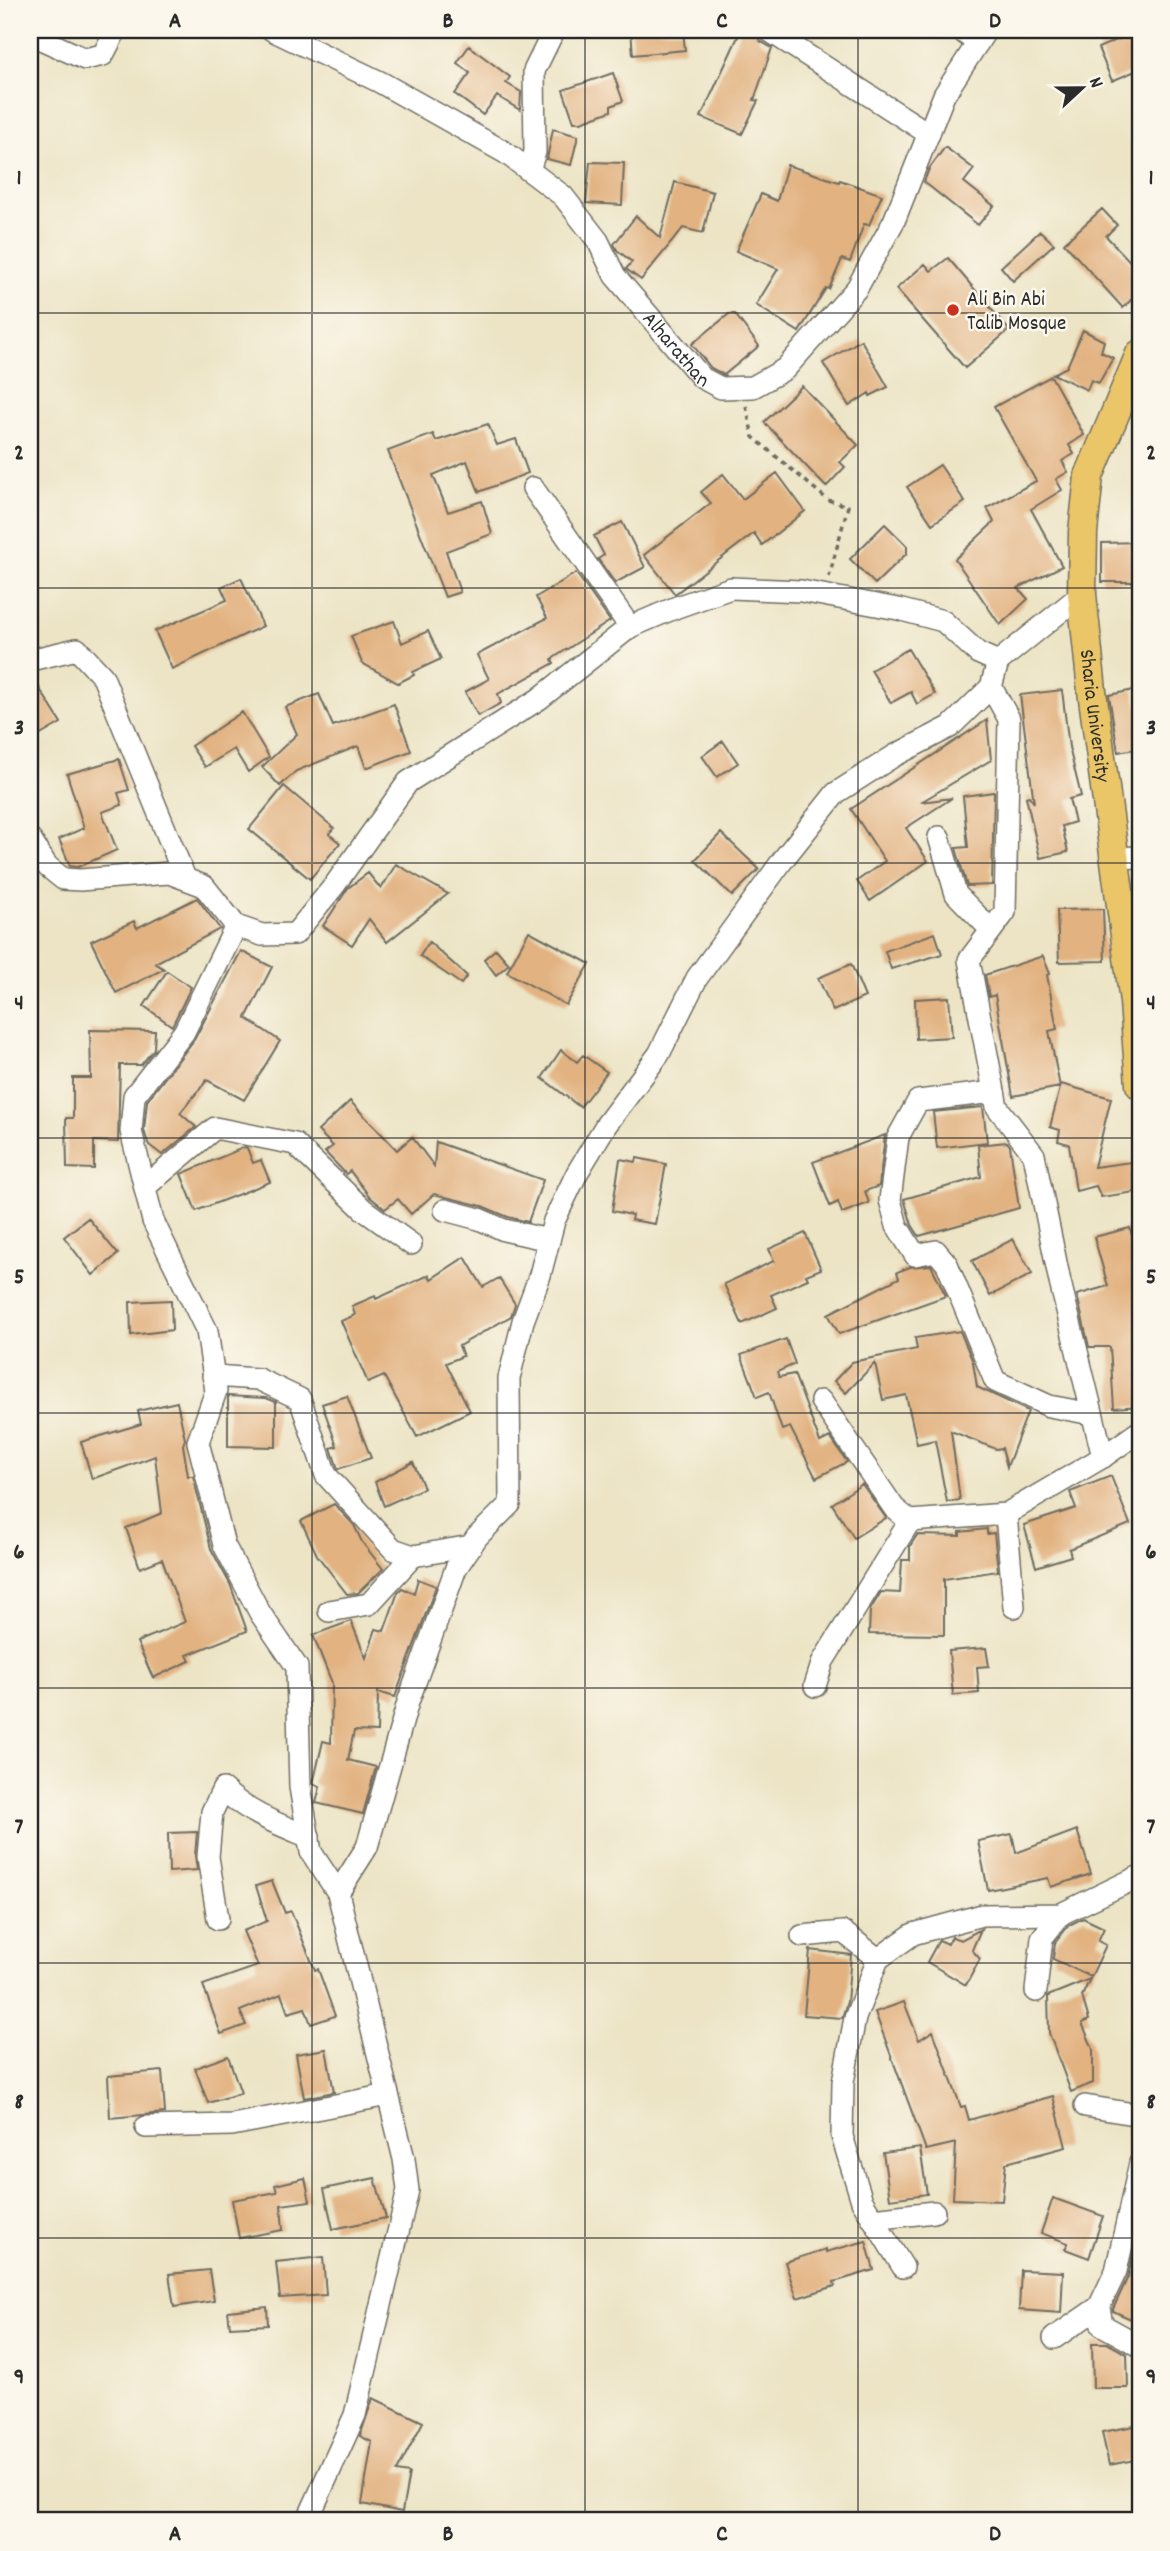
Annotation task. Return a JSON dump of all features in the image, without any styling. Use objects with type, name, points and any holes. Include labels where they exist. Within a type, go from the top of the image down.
[{"type":"main road","name":"Sharia University","points":[[1140,354],[1130,405],[1089,476],[1083,532],[1082,594],[1127,858],[1140,1085]]},
{"type":"street","points":[[30,34],[85,59],[103,55],[116,30]]},
{"type":"street","name":"Alharathan","points":[[272,30],[380,82],[506,153],[563,196],[598,240],[615,276],[702,378],[721,388],[753,387],[785,369],[857,288],[894,221],[944,95],[982,36]]},
{"type":"street","points":[[529,170],[535,152],[534,71],[554,30]]},
{"type":"street","points":[[768,30],[929,134]]},
{"type":"street","points":[[960,30],[982,36]]},
{"type":"street","points":[[533,488],[630,627]]},
{"type":"street","points":[[30,839],[47,866],[63,879],[169,873],[204,886],[236,926],[262,935],[295,934],[334,886],[408,782],[539,699],[630,627],[731,588],[801,592],[898,609],[943,621],[978,653],[998,662]]},
{"type":"street","points":[[338,1893],[368,1847],[408,1702],[456,1568],[471,1546],[510,1504],[509,1378],[523,1321],[540,1275],[554,1221],[577,1173],[606,1125],[659,1054],[697,978],[836,793],[894,756],[950,727],[991,687],[998,662],[1082,594]]},
{"type":"street","points":[[30,660],[77,649],[103,677],[185,878]]},
{"type":"street","points":[[991,687],[1009,719],[1004,912],[969,960],[997,1107],[1034,1155],[1060,1282],[1102,1457]]},
{"type":"street","points":[[939,837],[956,894],[991,930]]},
{"type":"street","points":[[236,926],[184,1032],[134,1096],[131,1131],[153,1221],[207,1331],[216,1391],[198,1442],[224,1545],[260,1613],[297,1667],[300,1787],[311,1852],[338,1893],[404,2159],[408,2190],[355,2414],[307,2521]]},
{"type":"street","points":[[994,1092],[918,1101],[898,1137],[890,1200],[897,1226],[915,1255],[936,1251],[947,1265],[995,1381],[1049,1406],[1092,1414]]},
{"type":"street","points":[[145,1186],[215,1128],[295,1144],[364,1210],[411,1244]]},
{"type":"street","points":[[446,1210],[479,1219],[503,1230],[549,1240]]},
{"type":"street","points":[[214,1376],[258,1379],[300,1399],[327,1475],[393,1549],[413,1556],[471,1546]]},
{"type":"street","points":[[821,1401],[894,1508],[910,1521],[1006,1514],[1140,1432]]},
{"type":"street","points":[[1006,1514],[1014,1607]]},
{"type":"street","points":[[815,1686],[823,1661],[910,1521]]},
{"type":"street","points":[[329,1611],[369,1604],[413,1556]]},
{"type":"street","points":[[218,1919],[208,1857],[212,1812],[223,1788],[237,1802],[261,1816],[309,1837]]},
{"type":"street","points":[[903,2267],[862,2201],[842,2136],[843,2082],[855,2018],[878,1959],[913,1934],[982,1915],[1061,1914],[1140,1876]]},
{"type":"street","points":[[1036,1991],[1042,1938],[1061,1914]]},
{"type":"street","points":[[802,1936],[843,1932],[878,1959]]},
{"type":"street","points":[[146,2127],[232,2125],[388,2095]]},
{"type":"street","points":[[1085,2106],[1140,2115]]},
{"type":"street","points":[[1054,2339],[1099,2307],[1115,2271],[1140,2163]]},
{"type":"street","points":[[873,2219],[934,2212]]},
{"type":"street","points":[[1099,2307],[1102,2325],[1140,2346]]},
{"type":"path","points":[[742,388],[753,437],[828,500],[848,506],[824,596]]},
{"type":"building","points":[[631,30],[683,30],[685,50],[633,55]]},
{"type":"building","points":[[741,30],[755,30],[760,41],[772,48],[754,100],[758,101],[742,134],[701,117]]},
{"type":"building","points":[[1140,30],[1140,69],[1112,81],[1098,48]]},
{"type":"building","points":[[469,46],[510,77],[506,83],[521,92],[520,110],[497,96],[483,115],[455,94],[470,73],[457,63]]},
{"type":"building","points":[[613,73],[623,101],[611,106],[611,111],[574,122],[563,90]]},
{"type":"building","points":[[553,129],[578,136],[571,165],[547,159]]},
{"type":"building","points":[[945,147],[974,169],[964,182],[994,206],[978,225],[924,182],[929,169]]},
{"type":"building","points":[[590,162],[624,163],[622,205],[586,203]]},
{"type":"building","points":[[787,165],[882,195],[869,225],[864,224],[850,262],[842,259],[829,289],[826,288],[799,332],[756,305],[778,269],[736,251],[761,194],[777,201]]},
{"type":"building","points":[[675,182],[713,192],[703,233],[683,228],[641,280],[626,269],[632,262],[617,250],[614,244],[636,216],[660,238]]},
{"type":"building","points":[[1102,209],[1117,225],[1106,236],[1140,272],[1140,291],[1123,308],[1064,243]]},
{"type":"building","points":[[1040,231],[1054,244],[1013,281],[1001,267]]},
{"type":"building","name":"Ali Bin Abi Talib Mosque","points":[[948,258],[1009,330],[965,368],[896,289],[925,264],[931,271]]},
{"type":"building","points":[[729,314],[735,314],[759,346],[724,375],[711,368],[692,344]]},
{"type":"building","points":[[1083,330],[1104,341],[1101,352],[1113,358],[1099,383],[1091,380],[1087,390],[1053,374],[1067,367]]},
{"type":"building","points":[[861,340],[888,387],[870,396],[869,393],[849,406],[823,363]]},
{"type":"building","points":[[1051,376],[1084,435],[1069,445],[1074,454],[1062,461],[1068,472],[1056,479],[1062,490],[1031,509],[1062,566],[1018,588],[1028,599],[1000,625],[955,559],[994,522],[987,508],[1036,481],[994,407]]},
{"type":"building","points":[[802,386],[858,445],[840,462],[845,467],[826,487],[764,422]]},
{"type":"building","points":[[488,424],[497,445],[516,439],[528,473],[479,492],[467,461],[433,475],[448,512],[482,501],[492,534],[446,551],[460,592],[445,597],[388,451],[433,434],[436,441]]},
{"type":"building","points":[[940,465],[965,502],[932,524],[907,487]]},
{"type":"building","points":[[777,473],[805,511],[762,545],[754,533],[675,594],[644,555],[711,503],[701,492],[723,474],[743,499]]},
{"type":"building","points":[[622,522],[645,567],[615,583],[598,559],[604,555],[594,536]]},
{"type":"building","points":[[885,524],[907,546],[907,553],[875,584],[850,559]]},
{"type":"building","points":[[1140,542],[1140,582],[1102,582],[1102,543]]},
{"type":"building","points":[[576,573],[610,621],[552,659],[554,663],[498,694],[501,703],[478,716],[465,692],[489,679],[477,655],[547,618],[536,597]]},
{"type":"building","points":[[241,578],[263,626],[172,669],[155,631],[227,600],[221,587]]},
{"type":"building","points":[[394,621],[402,643],[428,631],[441,659],[413,672],[414,675],[398,683],[362,663],[351,636]]},
{"type":"building","points":[[908,649],[935,694],[917,704],[911,692],[891,703],[871,670]]},
{"type":"building","points":[[30,673],[61,723],[30,741]]},
{"type":"building","points":[[1062,690],[1069,747],[1081,796],[1069,799],[1075,822],[1062,826],[1068,852],[1040,858],[1026,797],[1029,796],[1034,803],[1020,695]]},
{"type":"building","points":[[1134,690],[1140,720],[1140,748],[1118,752],[1109,695]]},
{"type":"building","points":[[319,694],[333,726],[394,704],[411,751],[366,768],[358,746],[296,771],[280,786],[262,767],[297,734],[285,707]]},
{"type":"building","points":[[242,712],[269,757],[248,772],[234,749],[205,767],[191,746]]},
{"type":"building","points":[[987,720],[991,760],[921,802],[952,798],[906,828],[928,861],[870,901],[857,881],[885,861],[851,809]]},
{"type":"building","points":[[723,741],[738,763],[717,777],[702,756]]},
{"type":"building","points":[[119,759],[129,790],[118,793],[122,805],[102,812],[117,850],[78,867],[70,866],[59,839],[84,828],[67,774]]},
{"type":"building","points":[[284,786],[334,828],[329,834],[340,843],[310,879],[249,829]]},
{"type":"building","points":[[994,792],[992,885],[967,886],[956,848],[968,847],[963,796]]},
{"type":"building","points":[[721,833],[759,869],[732,896],[695,860]]},
{"type":"building","points":[[396,864],[448,894],[387,942],[369,919],[352,945],[323,926],[348,888],[368,873],[381,889]]},
{"type":"building","points":[[197,898],[220,929],[155,963],[164,969],[116,993],[91,941],[134,921],[137,928]]},
{"type":"building","points":[[1103,909],[1105,961],[1059,962],[1057,910]]},
{"type":"building","points":[[529,931],[590,964],[566,1005],[507,972]]},
{"type":"building","points":[[935,933],[942,954],[891,969],[885,951]]},
{"type":"building","points":[[429,942],[467,976],[461,984],[420,956]]},
{"type":"building","points":[[496,949],[509,964],[496,975],[484,959]]},
{"type":"building","points":[[241,951],[272,967],[246,1018],[280,1041],[244,1100],[207,1080],[180,1113],[196,1127],[162,1155],[149,1145],[144,1130],[147,1101],[194,1040]]},
{"type":"building","points":[[1043,956],[1050,974],[1047,975],[1057,1029],[1049,1031],[1060,1087],[1013,1096],[995,995],[989,997],[985,975]]},
{"type":"building","points":[[851,964],[865,997],[833,1011],[818,978]]},
{"type":"building","points":[[167,971],[191,987],[172,1026],[144,1006]]},
{"type":"building","points":[[949,997],[952,1037],[916,1039],[915,999]]},
{"type":"building","points":[[90,1030],[155,1031],[154,1049],[141,1065],[120,1065],[118,1142],[94,1141],[94,1169],[67,1168],[66,1118],[73,1118],[73,1078],[91,1078]]},
{"type":"building","points":[[561,1050],[577,1062],[583,1055],[607,1072],[580,1107],[542,1078]]},
{"type":"building","points":[[1061,1084],[1111,1098],[1094,1167],[1131,1162],[1136,1192],[1101,1197],[1096,1186],[1076,1191],[1069,1144],[1058,1141],[1060,1130],[1050,1127]]},
{"type":"building","points":[[350,1101],[397,1150],[412,1137],[434,1166],[436,1142],[543,1180],[528,1222],[482,1206],[434,1194],[411,1214],[398,1199],[385,1209],[370,1197],[350,1171],[346,1174],[325,1152],[333,1146],[318,1131]]},
{"type":"building","points":[[983,1107],[987,1142],[937,1148],[933,1112]]},
{"type":"building","points":[[885,1135],[879,1186],[865,1191],[869,1203],[842,1213],[838,1202],[830,1206],[813,1162]]},
{"type":"building","points":[[1007,1142],[1010,1146],[1019,1208],[919,1236],[912,1225],[904,1199],[981,1177],[978,1145]]},
{"type":"building","points":[[245,1147],[253,1163],[261,1160],[270,1182],[196,1211],[181,1174]]},
{"type":"building","points":[[637,1158],[666,1164],[655,1224],[631,1220],[632,1215],[612,1211],[620,1159],[636,1162]]},
{"type":"building","points":[[88,1218],[118,1254],[93,1275],[64,1237]]},
{"type":"building","points":[[1130,1228],[1140,1265],[1140,1406],[1114,1408],[1110,1347],[1089,1347],[1077,1295],[1108,1286],[1094,1237]]},
{"type":"building","points":[[805,1233],[821,1269],[806,1275],[808,1279],[771,1295],[777,1308],[742,1324],[724,1284],[774,1261],[769,1249]]},
{"type":"building","points":[[1013,1239],[1032,1274],[990,1296],[972,1261]]},
{"type":"building","points":[[465,1257],[483,1287],[499,1278],[515,1304],[511,1316],[459,1346],[463,1356],[446,1363],[470,1411],[417,1437],[384,1376],[368,1383],[341,1321],[355,1315],[352,1306],[375,1296],[376,1299],[429,1275],[431,1279]]},
{"type":"building","points":[[931,1265],[946,1296],[839,1334],[828,1314],[899,1278],[897,1272],[910,1267]]},
{"type":"building","points":[[171,1300],[172,1330],[131,1335],[130,1302]]},
{"type":"building","points":[[960,1331],[973,1362],[977,1387],[1028,1411],[1007,1467],[1002,1448],[996,1449],[951,1431],[960,1500],[947,1502],[935,1440],[917,1444],[906,1395],[883,1400],[875,1363],[846,1393],[834,1381],[852,1362],[917,1349],[915,1338]]},
{"type":"building","points":[[786,1339],[795,1364],[777,1372],[779,1377],[794,1374],[820,1442],[830,1437],[847,1462],[816,1478],[790,1427],[782,1430],[769,1392],[757,1397],[741,1355]]},
{"type":"building","points":[[228,1396],[266,1398],[276,1402],[276,1447],[228,1446]]},
{"type":"building","points":[[347,1396],[371,1458],[338,1469],[331,1448],[337,1446],[322,1404]]},
{"type":"building","points":[[177,1402],[185,1439],[183,1445],[188,1476],[193,1476],[211,1549],[230,1584],[247,1631],[187,1655],[190,1661],[153,1678],[137,1642],[185,1622],[162,1559],[140,1568],[126,1528],[162,1513],[155,1456],[92,1479],[81,1442],[141,1424],[138,1411]]},
{"type":"building","points":[[413,1462],[424,1488],[384,1506],[375,1482]]},
{"type":"building","points":[[1111,1476],[1130,1524],[1069,1549],[1071,1556],[1036,1567],[1024,1525],[1076,1508],[1070,1492]]},
{"type":"building","points":[[862,1484],[886,1518],[854,1538],[832,1504]]},
{"type":"building","points":[[334,1504],[354,1525],[362,1542],[383,1569],[358,1593],[347,1594],[317,1555],[301,1521]]},
{"type":"building","points":[[987,1529],[987,1534],[994,1533],[998,1571],[944,1579],[944,1635],[869,1634],[870,1610],[881,1592],[900,1593],[902,1560],[910,1560],[910,1546],[917,1535],[960,1536],[960,1532]]},
{"type":"building","points":[[418,1579],[436,1586],[395,1697],[378,1692],[377,1732],[354,1731],[348,1760],[376,1767],[363,1814],[316,1803],[320,1787],[313,1784],[323,1741],[331,1743],[332,1683],[313,1635],[351,1621],[366,1658],[376,1629],[384,1631],[398,1592],[402,1588],[414,1593]]},
{"type":"building","points":[[986,1648],[989,1666],[977,1667],[979,1693],[953,1695],[949,1651]]},
{"type":"building","points":[[1077,1830],[1091,1874],[1051,1887],[1048,1878],[988,1890],[978,1841],[1012,1834],[1016,1853]]},
{"type":"building","points":[[197,1832],[197,1870],[169,1872],[168,1833]]},
{"type":"building","points":[[272,1881],[285,1913],[291,1911],[315,1970],[318,1969],[335,2016],[311,2024],[305,2008],[288,2013],[281,1994],[240,2011],[246,2025],[221,2034],[203,1985],[258,1966],[243,1931],[267,1921],[256,1886]]},
{"type":"building","points":[[1083,1918],[1104,1928],[1098,1941],[1106,1945],[1091,1977],[1053,1959],[1055,1943],[1069,1925]]},
{"type":"building","points":[[981,1929],[972,1950],[980,1959],[966,1985],[927,1962],[939,1940],[948,1944],[952,1937],[961,1940]]},
{"type":"building","points":[[810,1950],[851,1955],[847,2002],[842,2018],[804,2015]]},
{"type":"building","points":[[1090,1979],[1082,1996],[1089,2020],[1082,2023],[1093,2049],[1093,2083],[1071,2092],[1049,2033],[1048,1996]]},
{"type":"building","points":[[904,2002],[919,2040],[933,2031],[961,2107],[965,2106],[969,2120],[1053,2096],[1066,2147],[1006,2163],[1002,2201],[953,2199],[956,2143],[926,2150],[875,2012]]},
{"type":"building","points":[[326,2049],[334,2092],[304,2098],[296,2054]]},
{"type":"building","points":[[228,2056],[241,2093],[208,2103],[195,2068]]},
{"type":"building","points":[[162,2071],[165,2113],[110,2118],[108,2076]]},
{"type":"building","points":[[920,2148],[927,2194],[890,2199],[883,2153]]},
{"type":"building","points":[[305,2178],[310,2201],[281,2205],[283,2230],[239,2238],[232,2200],[277,2192],[275,2185]]},
{"type":"building","points":[[375,2178],[386,2218],[333,2229],[324,2189]]},
{"type":"building","points":[[1053,2198],[1103,2216],[1089,2258],[1065,2249],[1068,2243],[1041,2233]]},
{"type":"building","points":[[1140,2238],[1140,2323],[1113,2309],[1128,2277]]},
{"type":"building","points":[[866,2241],[874,2270],[834,2282],[835,2286],[797,2298],[785,2262],[826,2249],[826,2252]]},
{"type":"building","points":[[323,2257],[326,2295],[280,2298],[276,2262]]},
{"type":"building","points":[[209,2270],[214,2301],[174,2307],[169,2274]]},
{"type":"building","points":[[1021,2270],[1063,2272],[1061,2313],[1019,2310]]},
{"type":"building","points":[[267,2307],[268,2325],[230,2327],[228,2311]]},
{"type":"building","points":[[1092,2343],[1107,2343],[1127,2354],[1128,2388],[1093,2388]]},
{"type":"building","points":[[373,2398],[423,2422],[397,2471],[409,2473],[402,2512],[362,2504],[372,2442],[360,2436]]},
{"type":"building","points":[[1140,2425],[1140,2459],[1109,2465],[1102,2432]]},
{"type":"place","name":"Ali Bin Abi Talib Mosque","points":[[953,310]]}]
